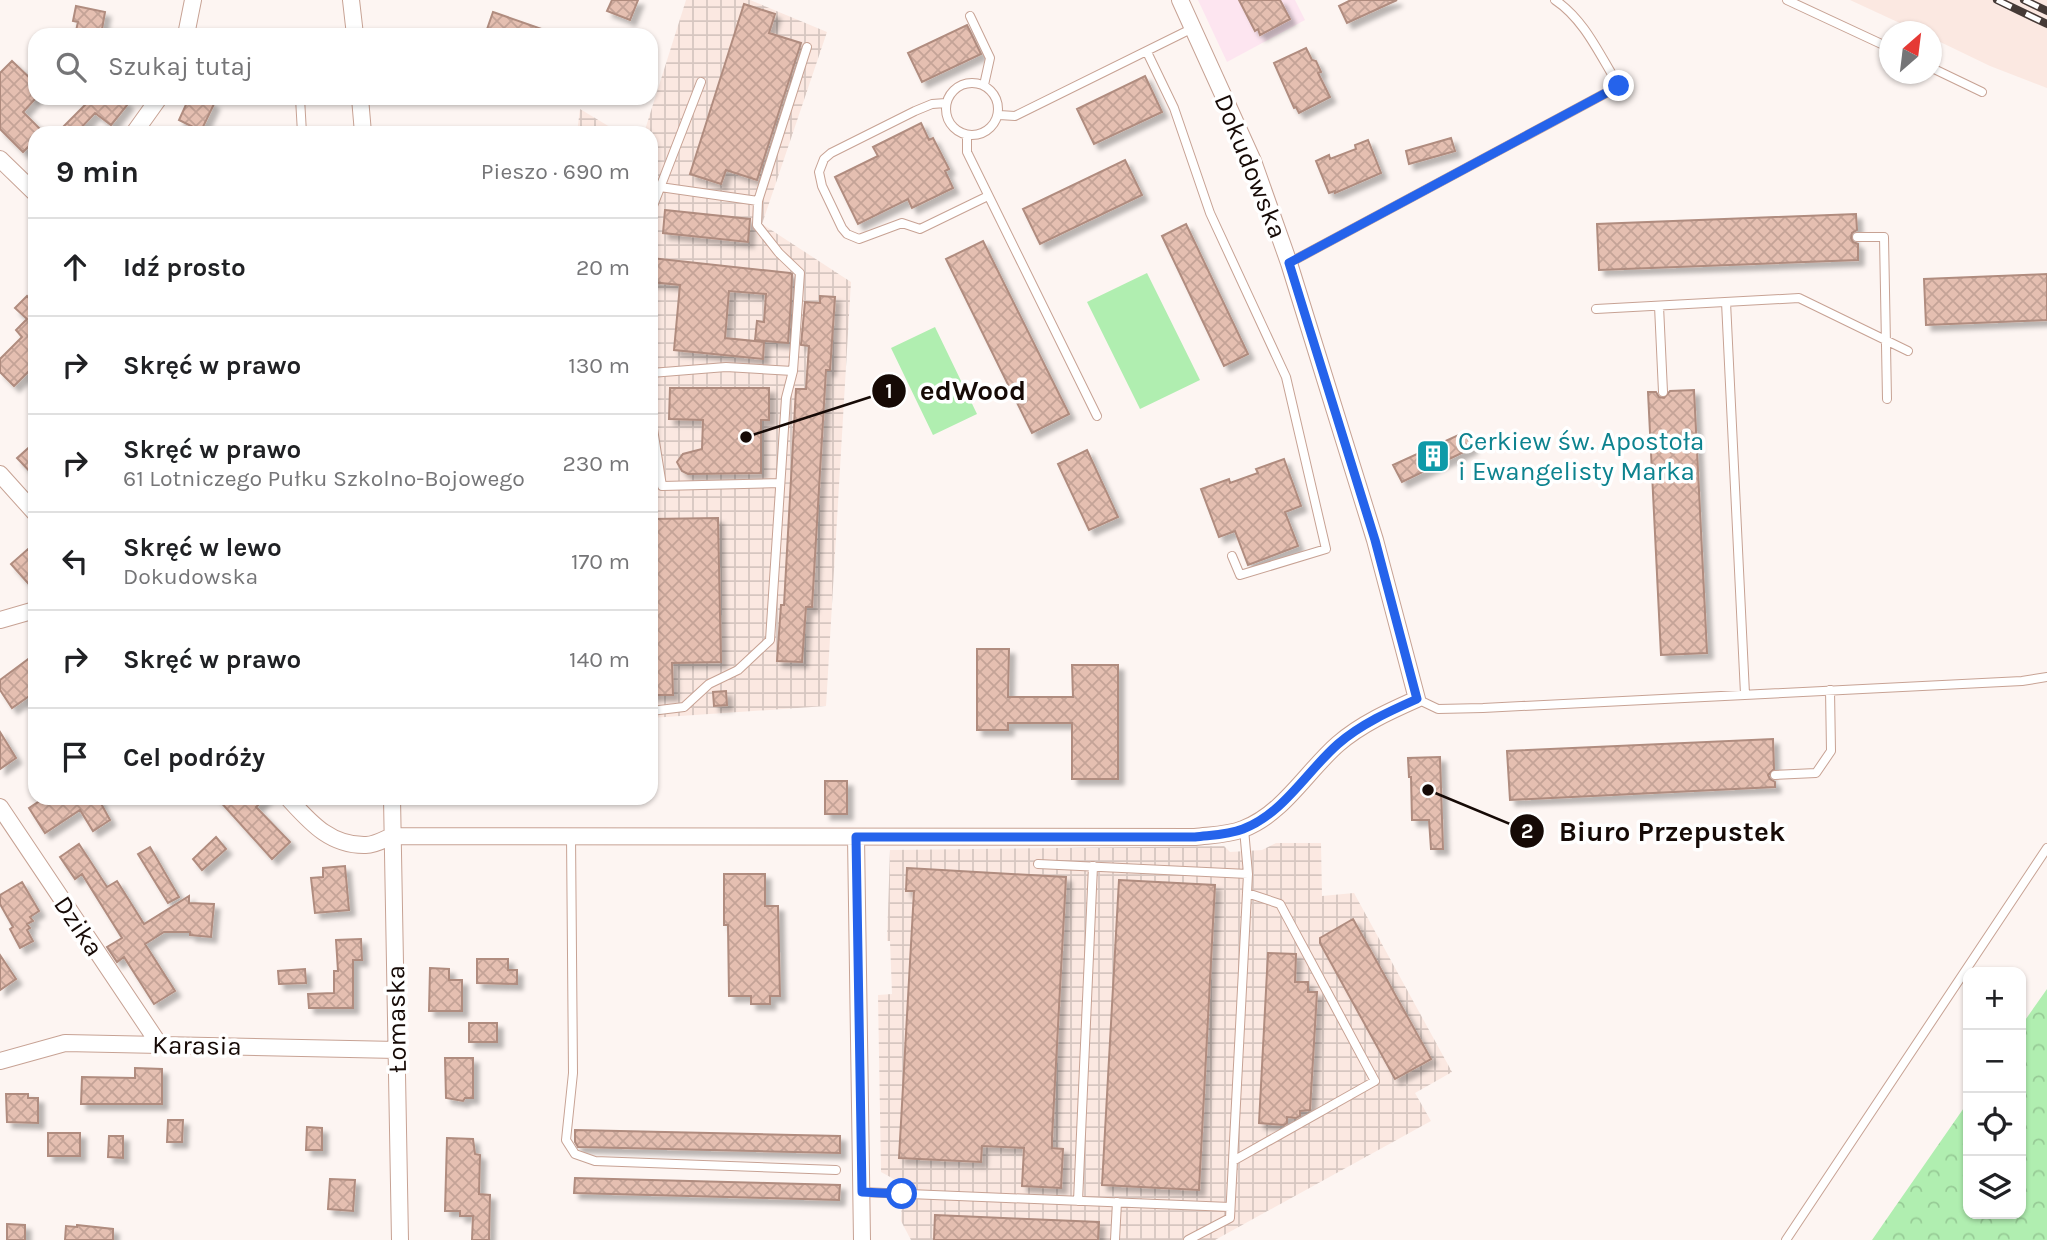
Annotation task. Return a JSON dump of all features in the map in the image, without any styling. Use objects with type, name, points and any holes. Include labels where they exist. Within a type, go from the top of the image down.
[{"type":"street","points":[[187,28],[193,0]]},
{"type":"street","points":[[351,0],[354,28]]},
{"type":"street","name":"Dokudowska","points":[[1180,0],[1252,161],[1289,263],[1375,540],[1417,699]]},
{"type":"street","points":[[139,126],[154,105]]},
{"type":"street","points":[[361,105],[362,126]]},
{"type":"street","points":[[0,159],[28,186]]},
{"type":"street","points":[[0,474],[28,505]]},
{"type":"street","points":[[0,620],[28,612]]},
{"type":"street","points":[[294,805],[315,828],[341,841],[368,846],[392,836],[1195,837],[1244,829],[1276,807],[1339,744],[1373,721],[1417,699]]},
{"type":"street","name":"Łomaska","points":[[392,805],[400,1240]]},
{"type":"street","name":"Dzika","points":[[0,807],[159,1044]]},
{"type":"street","points":[[856,837],[862,1240]]},
{"type":"street","name":"Karasia","points":[[0,1061],[65,1043],[397,1050]]},
{"type":"lane","points":[[1289,263],[1619,86],[1579,22],[1555,0]]},
{"type":"lane","points":[[1787,0],[1879,43]]},
{"type":"lane","points":[[970,16],[990,58],[984,85]]},
{"type":"lane","points":[[999,115],[1015,116],[1193,28]]},
{"type":"lane","points":[[658,710],[684,707],[709,684],[738,670],[770,640],[786,398],[793,371],[800,273],[779,253],[757,225],[758,201],[807,47]]},
{"type":"lane","points":[[1147,52],[1174,108],[1210,213],[1286,377],[1326,549],[1240,575],[1232,556]]},
{"type":"lane","points":[[1942,73],[1982,92]]},
{"type":"lane","points":[[658,192],[701,82]]},
{"type":"lane","points":[[972,82],[984,85],[993,93],[998,103],[999,115],[993,126],[984,133],[967,135],[952,126],[946,115],[946,103],[951,93],[961,85],[972,82]]},
{"type":"lane","points":[[946,103],[932,104],[915,111],[827,156],[819,172],[822,186],[842,228],[847,234],[859,239],[902,223],[920,229],[988,196]]},
{"type":"lane","points":[[300,105],[302,126]]},
{"type":"lane","points":[[967,135],[967,152],[1097,416]]},
{"type":"lane","points":[[660,187],[758,201]]},
{"type":"lane","points":[[1857,237],[1884,237],[1887,399]]},
{"type":"lane","points":[[1596,309],[1799,298],[1908,351]]},
{"type":"lane","points":[[1726,302],[1745,694]]},
{"type":"lane","points":[[1660,306],[1663,392]]},
{"type":"lane","points":[[658,372],[726,367],[793,371]]},
{"type":"lane","points":[[658,461],[662,486],[780,483]]},
{"type":"lane","points":[[1417,699],[1438,709],[1449,709],[2022,681],[2047,677]]},
{"type":"lane","points":[[1774,775],[1816,773],[1825,761],[1831,751],[1830,690]]},
{"type":"lane","points":[[1188,1240],[1230,1217],[1248,874],[1244,829]]},
{"type":"lane","points":[[571,835],[573,1073],[566,1130],[569,1148],[575,1154],[595,1161],[836,1170]]},
{"type":"lane","points":[[1786,1240],[2047,848]]},
{"type":"lane","points":[[1038,864],[1248,874]]},
{"type":"lane","points":[[1078,1200],[1093,866]]},
{"type":"lane","points":[[1233,1161],[1375,1081],[1280,904],[1247,892]]},
{"type":"lane","points":[[862,1192],[1230,1207]]},
{"type":"lane","points":[[1115,1240],[1117,1202]]},
{"type":"shaded area","points":[[686,0],[750,0],[827,32],[762,224],[851,282],[826,706],[658,718],[658,126],[646,126],[653,105],[658,105],[658,89]]},
{"type":"shaded area","points":[[1198,0],[1295,0],[1305,20],[1227,62]]},
{"type":"shaded area","points":[[1850,0],[2047,0],[2047,88],[1990,66],[1942,43],[1942,21],[1895,21]]},
{"type":"shaded area","points":[[580,109],[608,126],[578,126]]},
{"type":"shaded area","points":[[1276,843],[1321,843],[1322,896],[1354,893],[1452,1072],[1415,1093],[1431,1121],[1215,1240],[911,1240],[901,1221],[903,1184],[881,1172],[878,995],[892,994],[890,941],[887,941],[890,850],[1224,846],[1230,852],[1262,850]]},
{"type":"green space","points":[[1147,273],[1200,380],[1140,409],[1087,302]]},
{"type":"green space","points":[[935,327],[977,414],[933,435],[891,348]]},
{"type":"green space","points":[[2047,989],[2047,1240],[1872,1240],[1963,1109],[1963,1219],[2026,1219],[2026,1019]]},
{"type":"building","points":[[612,0],[638,0],[630,20],[607,11]]},
{"type":"building","points":[[1239,0],[1280,0],[1290,19],[1260,35],[1258,29],[1255,31]]},
{"type":"building","points":[[1351,0],[1397,0],[1347,23],[1339,6]]},
{"type":"building","points":[[744,4],[775,14],[769,33],[801,43],[757,180],[726,170],[721,184],[690,174]]},
{"type":"building","points":[[76,6],[105,12],[102,28],[77,28],[78,22],[73,21]]},
{"type":"building","points":[[493,12],[539,28],[487,28]]},
{"type":"building","points":[[967,25],[981,54],[922,82],[908,53]]},
{"type":"building","points":[[1306,48],[1312,60],[1316,61],[1321,72],[1318,73],[1330,97],[1299,113],[1296,107],[1294,108],[1274,63]]},
{"type":"building","points":[[12,61],[28,76],[29,105],[23,112],[37,126],[28,126],[28,147],[23,152],[0,129],[0,73]]},
{"type":"building","points":[[1145,76],[1162,112],[1094,144],[1077,109]]},
{"type":"building","points":[[85,105],[127,105],[111,125],[95,113],[83,126],[64,126]]},
{"type":"building","points":[[186,105],[214,105],[203,126],[191,126],[179,120]]},
{"type":"building","points":[[921,123],[929,140],[933,138],[949,169],[945,171],[953,188],[912,208],[908,199],[858,224],[835,177],[878,156],[873,147]]},
{"type":"building","points":[[1451,138],[1455,151],[1409,164],[1406,151]]},
{"type":"building","points":[[1368,140],[1381,173],[1335,193],[1329,193],[1316,161],[1329,155],[1330,159],[1356,149],[1355,145]]},
{"type":"building","points":[[1125,160],[1142,195],[1040,244],[1023,209]]},
{"type":"building","points":[[665,210],[750,219],[748,242],[663,233]]},
{"type":"building","points":[[1856,214],[1857,230],[1852,233],[1851,238],[1858,244],[1858,260],[1599,270],[1597,224]]},
{"type":"building","points":[[1186,224],[1248,354],[1224,366],[1162,236]]},
{"type":"building","points":[[983,241],[1069,414],[1032,433],[946,259]]},
{"type":"building","points":[[658,259],[792,274],[788,343],[755,340],[757,321],[764,322],[766,294],[729,291],[725,338],[764,342],[763,359],[674,350],[680,285],[658,283]]},
{"type":"building","points":[[2047,274],[2047,320],[1926,325],[1924,279]]},
{"type":"building","points":[[27,296],[28,372],[14,386],[0,372],[0,359],[22,337],[16,330],[27,319],[15,308]]},
{"type":"building","points":[[820,296],[835,297],[830,370],[826,370],[812,607],[806,607],[802,662],[777,661],[781,605],[784,605],[796,389],[806,389],[809,346],[801,345],[805,302],[820,303]]},
{"type":"building","points":[[670,388],[769,388],[769,420],[761,420],[761,473],[688,474],[682,471],[677,462],[683,454],[702,449],[703,420],[669,419]]},
{"type":"building","points":[[1694,390],[1707,653],[1661,655],[1648,392],[1656,392],[1659,397],[1664,398],[1670,391]]},
{"type":"building","name":"Cerkiew św. Apostoła i Ewangelisty Marka","points":[[1465,432],[1472,448],[1402,482],[1393,465]]},
{"type":"building","points":[[28,448],[28,470],[17,458]]},
{"type":"building","points":[[1087,450],[1118,517],[1089,530],[1058,464]]},
{"type":"building","points":[[1284,459],[1301,506],[1285,512],[1298,546],[1248,565],[1235,531],[1219,537],[1201,489],[1258,473],[1256,469]]},
{"type":"building","points":[[718,518],[721,662],[672,663],[673,695],[658,695],[658,519]]},
{"type":"building","points":[[28,549],[28,583],[11,564]]},
{"type":"building","points":[[977,649],[1009,649],[1008,697],[1073,697],[1072,665],[1118,665],[1118,779],[1072,779],[1072,723],[1008,723],[1008,730],[977,730]]},
{"type":"building","points":[[28,659],[28,697],[12,708],[0,690],[0,680]]},
{"type":"building","points":[[726,691],[727,705],[714,706],[713,692]]},
{"type":"building","points":[[0,732],[16,758],[0,769]]},
{"type":"building","points":[[1773,739],[1774,769],[1768,775],[1775,782],[1775,787],[1510,800],[1507,751]]},
{"type":"building","points":[[1440,757],[1443,849],[1431,849],[1429,820],[1412,820],[1408,758]]},
{"type":"building","points":[[825,781],[847,781],[847,814],[825,814]]},
{"type":"building","points":[[34,805],[102,805],[110,820],[93,831],[80,810],[45,833],[29,808]]},
{"type":"building","points":[[223,805],[258,805],[256,807],[290,842],[272,859]]},
{"type":"building","points":[[216,837],[226,849],[202,870],[193,859]]},
{"type":"building","points":[[79,844],[107,887],[117,881],[144,924],[189,896],[189,903],[214,904],[211,937],[190,935],[190,932],[164,932],[145,944],[175,991],[154,1004],[124,957],[117,962],[107,947],[122,938],[82,874],[75,879],[60,857]]},
{"type":"building","points":[[150,847],[179,897],[168,903],[138,854]]},
{"type":"building","points":[[345,866],[349,910],[315,913],[311,878],[323,877],[323,868]]},
{"type":"building","points":[[907,868],[1066,877],[1052,1138],[1052,1148],[1063,1149],[1061,1188],[1022,1186],[1024,1148],[982,1146],[981,1162],[899,1158],[914,891],[906,891]]},
{"type":"building","points":[[724,874],[765,874],[765,906],[778,906],[780,996],[770,996],[770,1004],[751,1004],[751,996],[729,996]]},
{"type":"building","points":[[1119,880],[1215,885],[1199,1190],[1102,1185]]},
{"type":"building","points":[[22,882],[39,911],[30,917],[33,921],[27,924],[33,941],[20,948],[10,929],[13,927],[0,904],[0,895]]},
{"type":"building","points":[[1353,919],[1431,1059],[1395,1079],[1320,943],[1320,938]]},
{"type":"building","points":[[361,939],[362,960],[353,960],[353,1008],[309,1008],[308,994],[334,993],[334,971],[338,971],[336,940]]},
{"type":"building","points":[[1268,953],[1296,954],[1295,982],[1308,982],[1308,992],[1317,992],[1310,1110],[1300,1111],[1300,1116],[1296,1118],[1287,1117],[1287,1123],[1284,1125],[1259,1123]]},
{"type":"building","points":[[0,955],[16,979],[0,990]]},
{"type":"building","points":[[477,959],[508,959],[508,970],[517,970],[517,984],[477,983]]},
{"type":"building","points":[[430,968],[449,969],[449,980],[462,980],[462,1011],[429,1011]]},
{"type":"building","points":[[305,969],[306,983],[279,984],[278,971]]},
{"type":"building","points":[[469,1023],[497,1023],[497,1042],[469,1042]]},
{"type":"building","points":[[445,1058],[473,1058],[473,1098],[465,1098],[463,1101],[446,1098]]},
{"type":"building","points":[[135,1068],[162,1069],[162,1104],[81,1104],[82,1077],[135,1078]]},
{"type":"building","points":[[6,1094],[28,1094],[28,1098],[38,1098],[38,1123],[7,1122]]},
{"type":"building","points":[[168,1120],[183,1120],[182,1142],[167,1142]]},
{"type":"building","points":[[307,1127],[322,1128],[322,1150],[306,1150]]},
{"type":"building","points":[[575,1130],[840,1136],[840,1153],[578,1147]]},
{"type":"building","points":[[48,1133],[80,1133],[80,1156],[48,1156]]},
{"type":"building","points":[[109,1136],[123,1136],[123,1158],[108,1157]]},
{"type":"building","points":[[447,1138],[473,1139],[475,1154],[480,1155],[479,1194],[490,1195],[489,1240],[472,1240],[473,1216],[460,1216],[460,1211],[445,1211]]},
{"type":"building","points":[[575,1178],[840,1185],[839,1200],[574,1193]]},
{"type":"building","points":[[330,1179],[355,1180],[353,1211],[328,1209]]},
{"type":"building","points":[[935,1215],[1099,1222],[1098,1240],[934,1240]]},
{"type":"building","points":[[7,1224],[25,1225],[25,1240],[7,1240]]},
{"type":"building","points":[[66,1226],[113,1229],[113,1240],[65,1240]]},
{"type":"railway","points":[[1997,0],[2047,24]]},
{"type":"railway","points":[[2024,0],[2047,11]]},
{"type":"place","name":"edWood","points":[[746,437]]},
{"type":"place","name":"Cerkiew św. Apostoła i Ewangelisty Marka","points":[[1433,456]]},
{"type":"place","name":"Biuro Przepustek","points":[[1428,790]]},
{"type":"route","points":[[902,1194],[862,1192],[856,837],[1195,837],[1244,829],[1276,807],[1339,744],[1391,710],[1417,699],[1375,540],[1289,263],[1619,86]]}]
